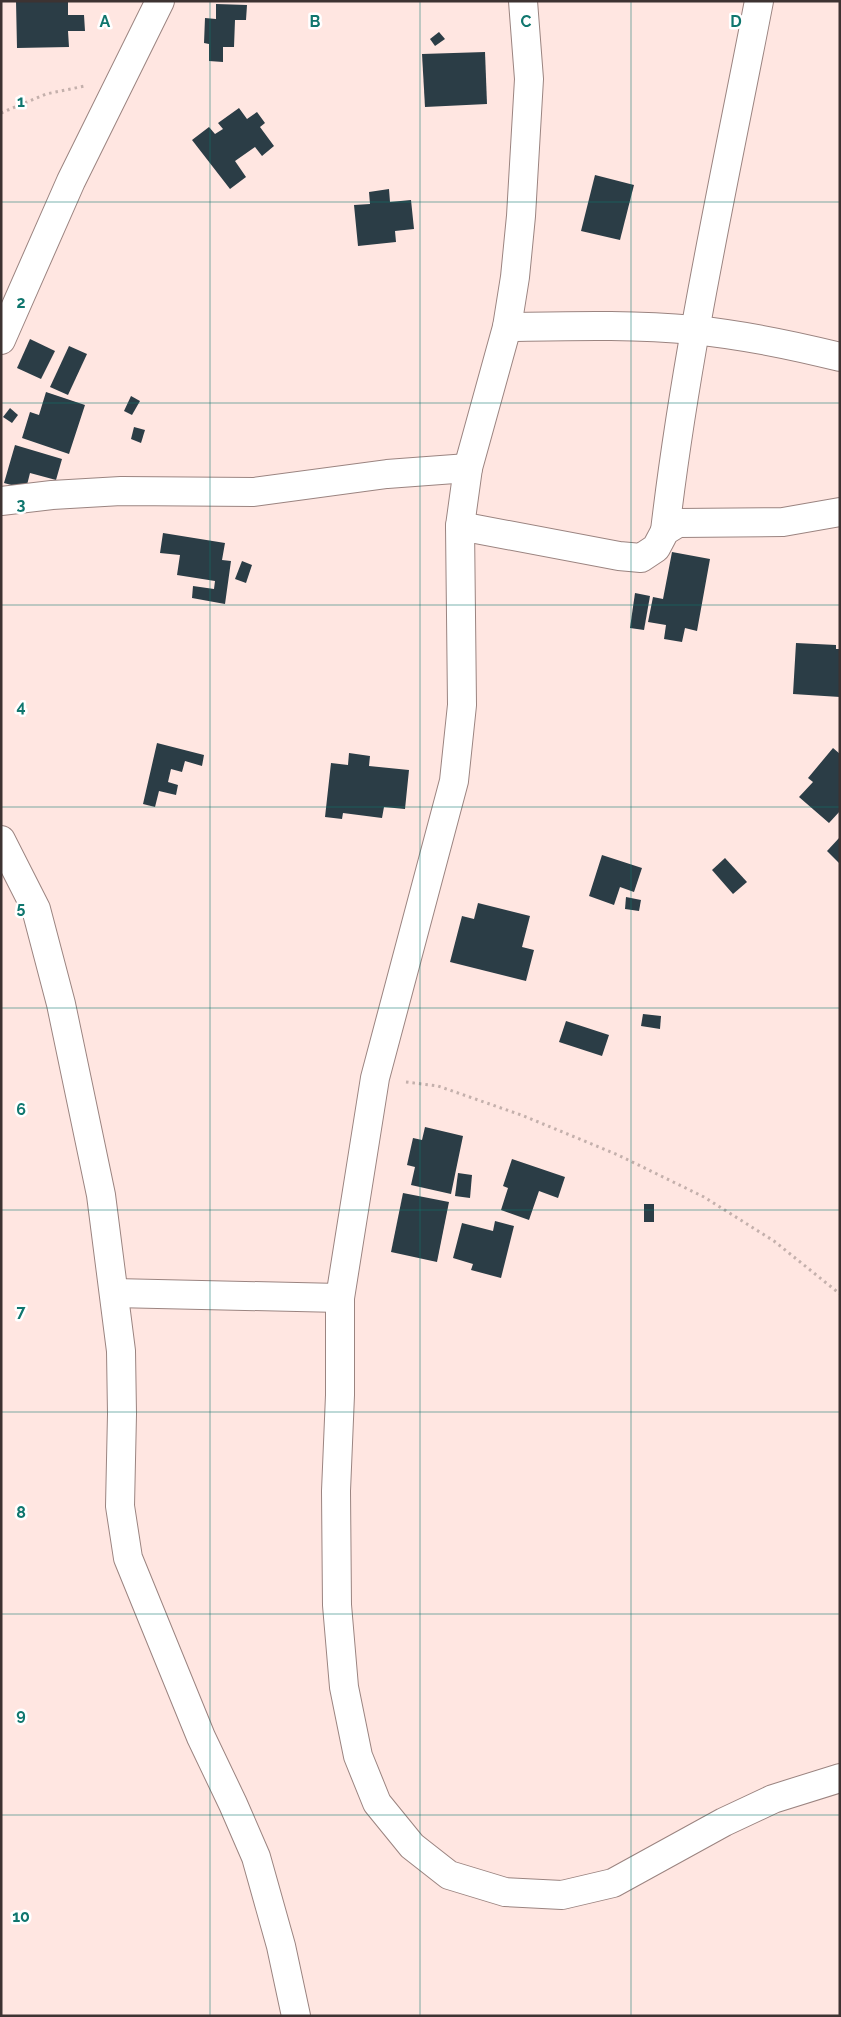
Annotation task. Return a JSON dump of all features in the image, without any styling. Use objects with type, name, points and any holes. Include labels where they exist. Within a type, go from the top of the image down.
[{"type":"street","points":[[1,340],[71,181],[160,1]]},
{"type":"street","points":[[523,1],[529,79],[521,216],[515,277],[507,327],[468,468],[460,526],[462,705],[454,781],[376,1078],[340,1298],[340,1395],[336,1491],[337,1605],[344,1687],[358,1756],[376,1803],[412,1846],[449,1875],[505,1892],[562,1895],[613,1883],[724,1822],[772,1799],[840,1778]]},
{"type":"street","points":[[460,526],[619,556],[641,558],[656,548],[665,531],[674,448],[694,330],[759,1]]},
{"type":"street","points":[[507,327],[627,326],[694,330],[764,339],[840,358]]},
{"type":"street","points":[[1,501],[52,495],[121,491],[254,492],[387,474],[468,468]]},
{"type":"street","points":[[665,531],[678,524],[783,522],[840,512]]},
{"type":"street","points":[[1,840],[36,909],[61,1004],[101,1195],[121,1351],[120,1506],[128,1558],[201,1738],[256,1857],[281,1946],[296,2016]]},
{"type":"street","points":[[114,1293],[340,1298]]},
{"type":"path","points":[[1,113],[46,94],[122,80]]},
{"type":"path","points":[[376,1078],[438,1086],[524,1116],[618,1155],[704,1197],[766,1236],[840,1294]]},
{"type":"building","points":[[16,1],[68,1],[68,15],[84,15],[85,31],[68,31],[69,47],[17,48]]},
{"type":"building","points":[[216,4],[247,5],[246,20],[235,20],[234,47],[223,47],[223,62],[209,61],[209,44],[204,43],[205,18],[216,19]]},
{"type":"building","points":[[439,32],[445,39],[435,46],[430,39]]},
{"type":"building","points":[[485,52],[487,104],[425,107],[422,54]]},
{"type":"building","points":[[239,108],[247,119],[257,112],[265,123],[260,127],[274,146],[262,156],[255,147],[235,161],[246,177],[230,189],[192,140],[209,127],[215,134],[223,129],[218,123]]},
{"type":"building","points":[[595,175],[634,185],[620,240],[581,231]]},
{"type":"building","points":[[389,189],[390,202],[411,200],[414,229],[395,231],[396,242],[358,246],[354,205],[370,204],[369,192]]},
{"type":"building","points":[[30,339],[55,351],[41,379],[17,368]]},
{"type":"building","points":[[69,346],[87,354],[68,395],[50,387]]},
{"type":"building","points":[[46,392],[85,405],[69,454],[22,438],[30,412],[39,415]]},
{"type":"building","points":[[131,396],[140,401],[132,415],[124,411]]},
{"type":"building","points":[[10,408],[18,415],[12,423],[3,417]]},
{"type":"building","points":[[134,427],[145,430],[141,443],[131,439]]},
{"type":"building","points":[[15,445],[62,459],[56,480],[30,473],[26,489],[4,483]]},
{"type":"building","points":[[163,533],[225,543],[222,560],[231,561],[225,604],[192,598],[193,586],[214,589],[215,581],[177,575],[180,555],[160,553]]},
{"type":"building","points":[[672,552],[710,559],[697,631],[685,628],[682,642],[664,639],[666,625],[648,622],[653,597],[663,599]]},
{"type":"building","points":[[242,561],[252,565],[246,583],[235,579]]},
{"type":"building","points":[[635,593],[650,596],[644,630],[630,628]]},
{"type":"building","points":[[796,643],[836,645],[836,649],[840,649],[840,697],[793,694]]},
{"type":"building","points":[[157,743],[204,755],[202,766],[185,761],[182,772],[171,769],[168,782],[178,785],[176,795],[159,791],[155,807],[143,804]]},
{"type":"building","points":[[833,748],[840,754],[840,811],[829,823],[799,797],[813,782],[808,778]]},
{"type":"building","points":[[349,753],[370,756],[369,766],[409,770],[405,809],[384,807],[382,818],[343,813],[342,819],[325,817],[331,763],[348,765]]},
{"type":"building","points":[[840,837],[840,864],[827,851]]},
{"type":"building","points":[[602,855],[642,868],[634,892],[620,887],[614,905],[589,896]]},
{"type":"building","points":[[725,858],[747,882],[733,894],[712,870]]},
{"type":"building","points":[[626,897],[641,900],[639,911],[625,909]]},
{"type":"building","points":[[478,903],[530,916],[522,947],[534,950],[526,981],[450,962],[462,916],[474,919]]},
{"type":"building","points":[[643,1014],[661,1016],[660,1029],[641,1026]]},
{"type":"building","points":[[566,1021],[609,1035],[602,1056],[559,1042]]},
{"type":"building","points":[[425,1127],[463,1136],[451,1194],[411,1185],[415,1167],[407,1165],[413,1138],[422,1140]]},
{"type":"building","points":[[512,1159],[565,1177],[558,1198],[539,1191],[529,1220],[501,1210],[508,1188],[503,1186]]},
{"type":"building","points":[[458,1173],[472,1175],[470,1198],[455,1196]]},
{"type":"building","points":[[403,1193],[449,1202],[437,1262],[391,1252]]},
{"type":"building","points":[[644,1204],[654,1204],[654,1222],[644,1222]]},
{"type":"building","points":[[495,1221],[514,1226],[501,1278],[471,1270],[473,1264],[453,1258],[462,1223],[493,1231]]}]
